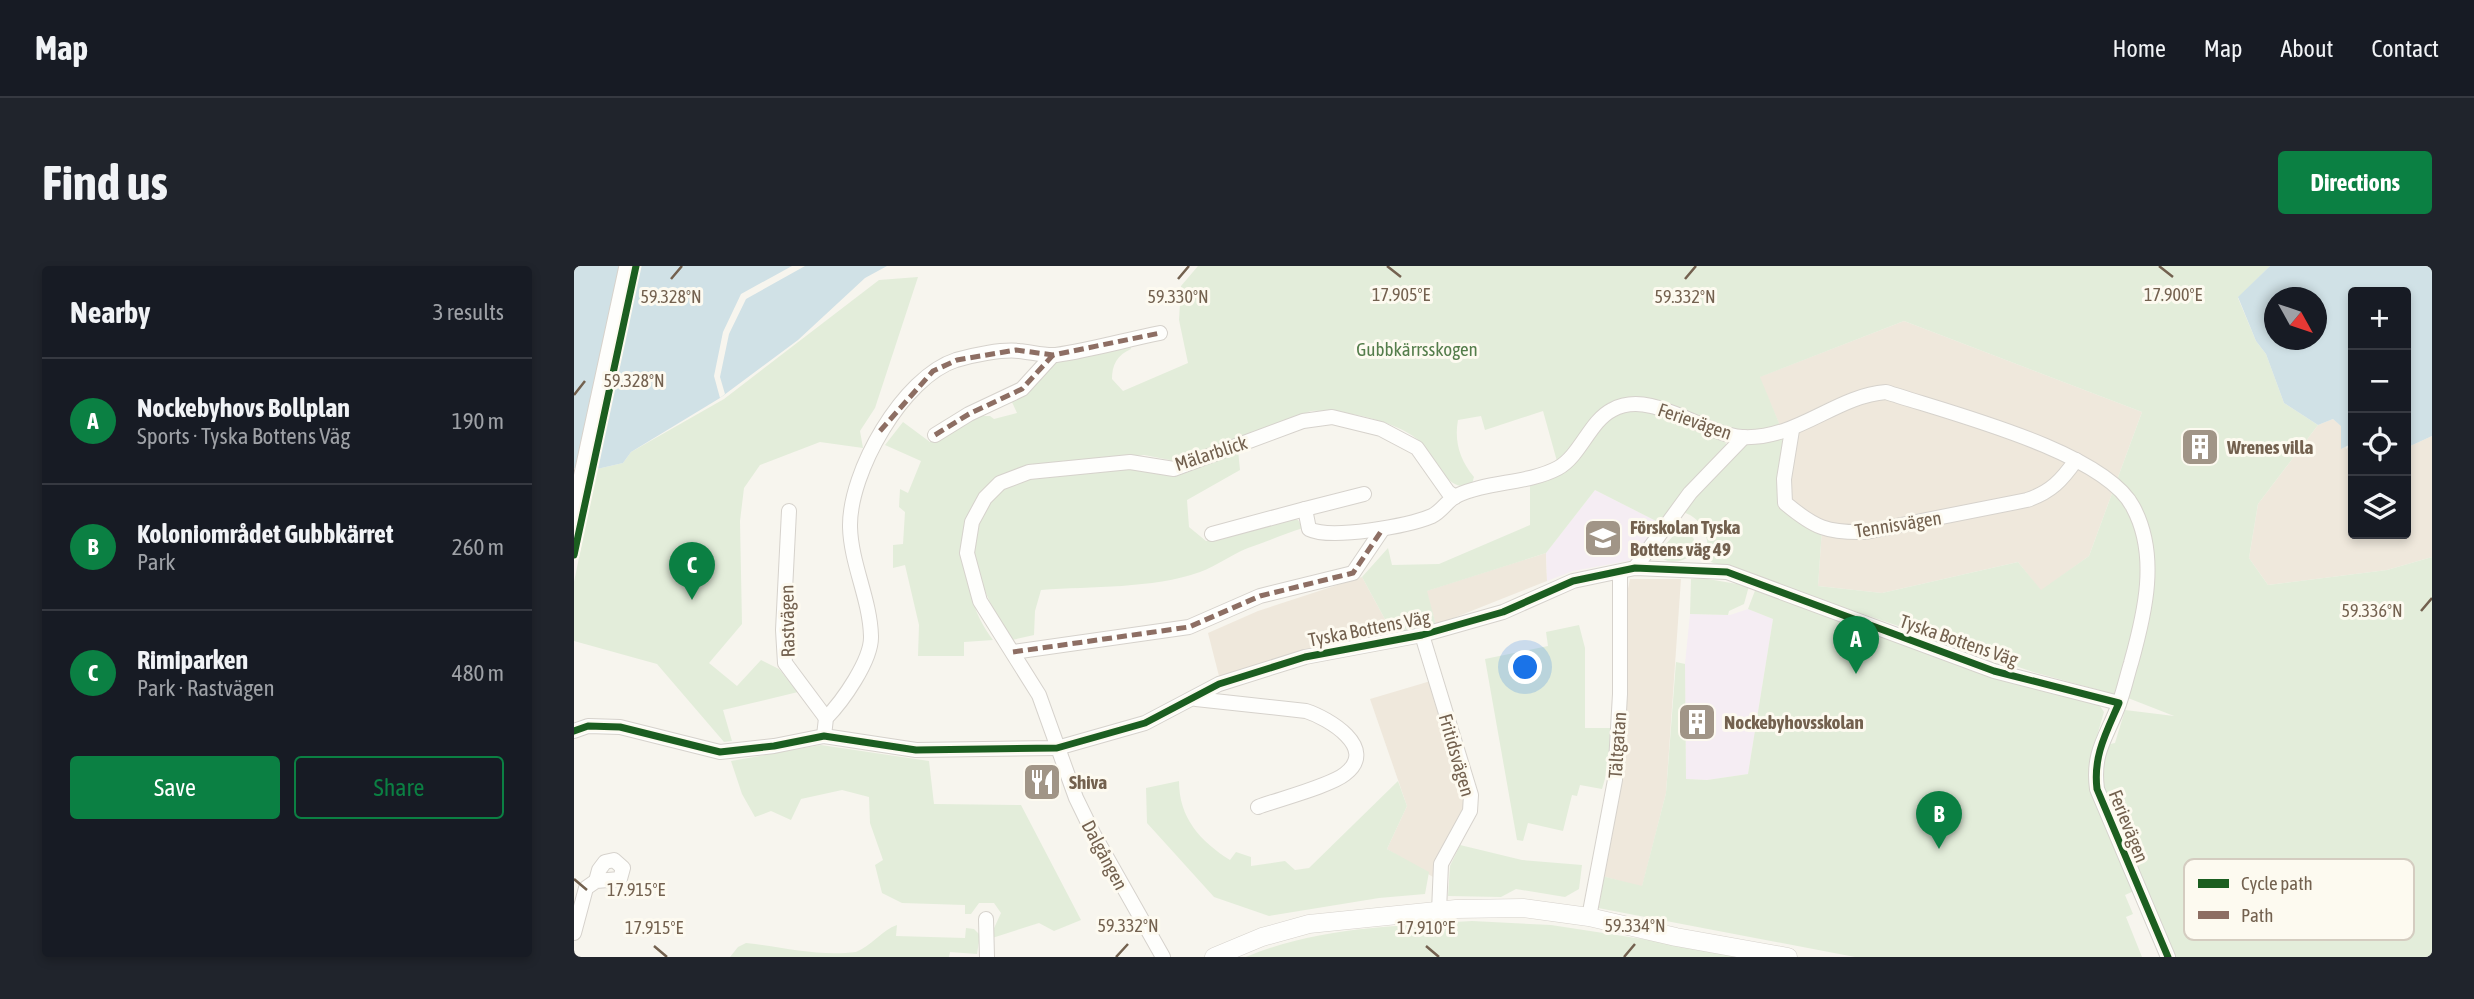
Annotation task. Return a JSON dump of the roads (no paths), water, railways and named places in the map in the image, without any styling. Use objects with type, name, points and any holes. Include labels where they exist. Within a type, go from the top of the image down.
[{"type":"main road","points":[[574,476],[619,266]]},
{"type":"main road","points":[[574,520],[629,266]]},
{"type":"street","points":[[824,736],[825,718],[843,701],[853,684],[872,638],[850,524],[856,486],[880,431],[933,371],[957,360],[1016,350],[1053,355],[1160,333]]},
{"type":"street","points":[[935,435],[969,414],[1022,389],[1053,355]]},
{"type":"street","name":"Ferievägen","points":[[1305,509],[1309,528],[1320,534],[1382,530],[1395,524],[1428,517],[1442,510],[1455,497],[1560,467],[1610,410],[1637,402],[1744,437],[1792,430],[1862,394],[1886,392],[2038,444],[2076,460],[2108,479],[2132,505],[2146,548],[2148,574],[2137,636],[2119,703],[2099,748],[2095,769],[2097,789],[2168,957]]},
{"type":"street","name":"Mälarblick","points":[[1057,748],[1039,695],[980,601],[967,554],[972,522],[985,498],[1000,483],[1029,472],[1130,462],[1174,469],[1303,421],[1332,417],[1381,429],[1418,448],[1448,492],[1455,497]]},
{"type":"street","name":"Tennisvägen","points":[[1792,430],[1784,479],[1785,503],[1808,523],[1840,533],[1866,532],[2027,500],[2044,494],[2061,481],[2076,460]]},
{"type":"street","points":[[1635,568],[1690,493],[1744,437]]},
{"type":"street","points":[[1212,534],[1364,494]]},
{"type":"street","name":"Rastvägen","points":[[789,511],[783,630],[785,663],[825,718]]},
{"type":"street","points":[[1013,652],[1189,627],[1260,596],[1353,573],[1382,530]]},
{"type":"street","name":"Tyska Bottens Väg","points":[[574,731],[588,726],[620,727],[720,752],[824,736],[916,750],[1057,748],[1145,723],[1196,699],[1219,684],[1304,657],[1422,635],[1503,612],[1573,581],[1635,568],[1727,572],[1994,671],[2119,703]]},
{"type":"street","name":"Tältgatan","points":[[1589,916],[1615,780],[1620,694],[1620,572]]},
{"type":"street","name":"Fritidsvägen","points":[[1422,635],[1471,795],[1470,811],[1441,864],[1439,911]]},
{"type":"street","points":[[1196,699],[1307,710],[1324,716],[1348,735],[1353,744],[1355,760],[1346,774],[1258,807]]},
{"type":"street","name":"Dalgången","points":[[1057,748],[1094,835],[1163,957]]},
{"type":"street","points":[[574,933],[586,888],[596,881]]},
{"type":"street","points":[[1214,957],[1262,937],[1309,924],[1439,911],[1523,908],[1589,916],[1676,937],[1788,957]]},
{"type":"street","points":[[986,919],[987,957]]},
{"type":"place","name":"Wrenes villa","points":[[2200,447]]},
{"type":"place","name":"Förskolan Tyska Bottens väg 49","points":[[1603,538]]},
{"type":"place","name":"Rimiparken","points":[[692,600]]},
{"type":"place","name":"Nockebyhovs Bollplan","points":[[1856,674]]},
{"type":"place","name":"Nockebyhovsskolan","points":[[1697,722]]},
{"type":"place","name":"Shiva","points":[[1042,782]]},
{"type":"place","name":"Koloniområdet Gubbkärret","points":[[1939,849]]},
{"type":"park label","name":"Gubbkärrsskogen","points":[[1417,349]]}]
